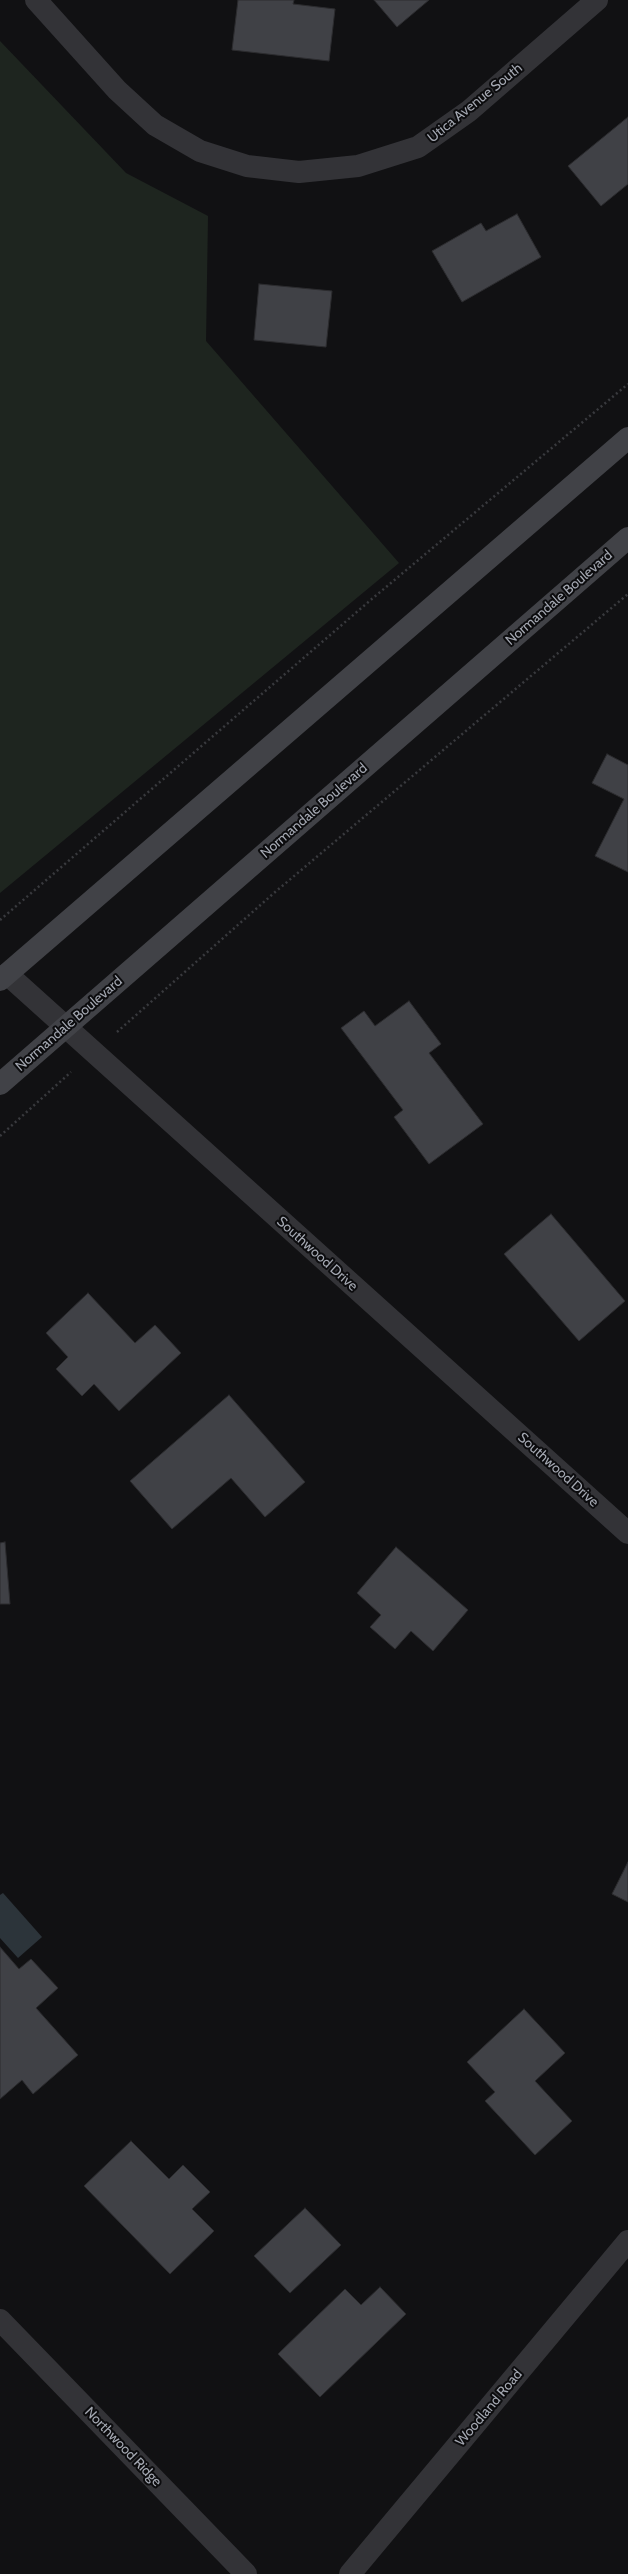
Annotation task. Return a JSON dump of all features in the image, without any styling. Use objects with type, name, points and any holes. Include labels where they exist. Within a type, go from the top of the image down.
[{"type":"main road","points":[[4,977],[628,438]]},
{"type":"main road","name":"Normandale Boulevard","points":[[0,1084],[628,538]]},
{"type":"street","name":"Utica Avenue South","points":[[36,0],[117,90],[155,126],[200,151],[247,166],[299,172],[358,166],[418,147],[469,111],[597,0]]},
{"type":"street","name":"Southwood Drive","points":[[4,977],[66,1027],[93,1053],[628,1533]]},
{"type":"street","name":"Woodland Road","points":[[350,2574],[628,2241]]},
{"type":"street","name":"Northwood Ridge","points":[[0,2320],[246,2574]]},
{"type":"path","points":[[0,920],[373,598],[628,384]]},
{"type":"path","points":[[0,1136],[274,893],[628,594]]},
{"type":"shaded area","points":[[0,41],[126,173],[208,216],[206,341],[399,563],[0,893]]},
{"type":"shaded area","points":[[3,1893],[42,1937],[18,1958],[0,1938],[0,1895]]},
{"type":"building","points":[[238,0],[294,0],[293,4],[335,9],[329,61],[232,50]]},
{"type":"building","points":[[374,0],[429,0],[397,27]]},
{"type":"building","points":[[628,117],[628,184],[601,206],[568,166]]},
{"type":"building","points":[[517,214],[541,257],[462,302],[432,251],[481,223],[486,231]]},
{"type":"building","points":[[259,284],[332,291],[326,347],[254,340]]},
{"type":"building","points":[[607,754],[628,765],[628,872],[595,856],[624,799],[592,783]]},
{"type":"building","points":[[409,1001],[441,1044],[429,1053],[483,1124],[429,1164],[394,1117],[403,1110],[341,1028],[364,1011],[375,1026]]},
{"type":"building","points":[[551,1214],[625,1301],[579,1341],[504,1254]]},
{"type":"building","points":[[88,1293],[135,1343],[155,1325],[181,1353],[119,1411],[94,1384],[82,1396],[56,1369],[68,1357],[46,1333]]},
{"type":"building","points":[[229,1395],[305,1482],[265,1517],[231,1478],[172,1529],[130,1481]]},
{"type":"building","points":[[5,1542],[10,1604],[0,1604],[0,1543]]},
{"type":"building","points":[[396,1547],[468,1610],[433,1651],[411,1631],[395,1649],[370,1627],[381,1615],[357,1593]]},
{"type":"building","points":[[628,1862],[628,1902],[612,1894]]},
{"type":"building","points":[[0,1947],[19,1969],[31,1959],[58,1988],[36,2008],[78,2055],[33,2094],[22,2080],[0,2099]]},
{"type":"building","points":[[524,2009],[565,2053],[535,2081],[572,2121],[535,2155],[485,2101],[495,2092],[467,2062]]},
{"type":"building","points":[[131,2141],[169,2179],[183,2165],[210,2192],[192,2209],[214,2231],[170,2274],[84,2186]]},
{"type":"building","points":[[305,2208],[341,2245],[290,2293],[254,2256]]},
{"type":"building","points":[[380,2287],[406,2314],[320,2397],[278,2354],[345,2289],[361,2305]]}]
